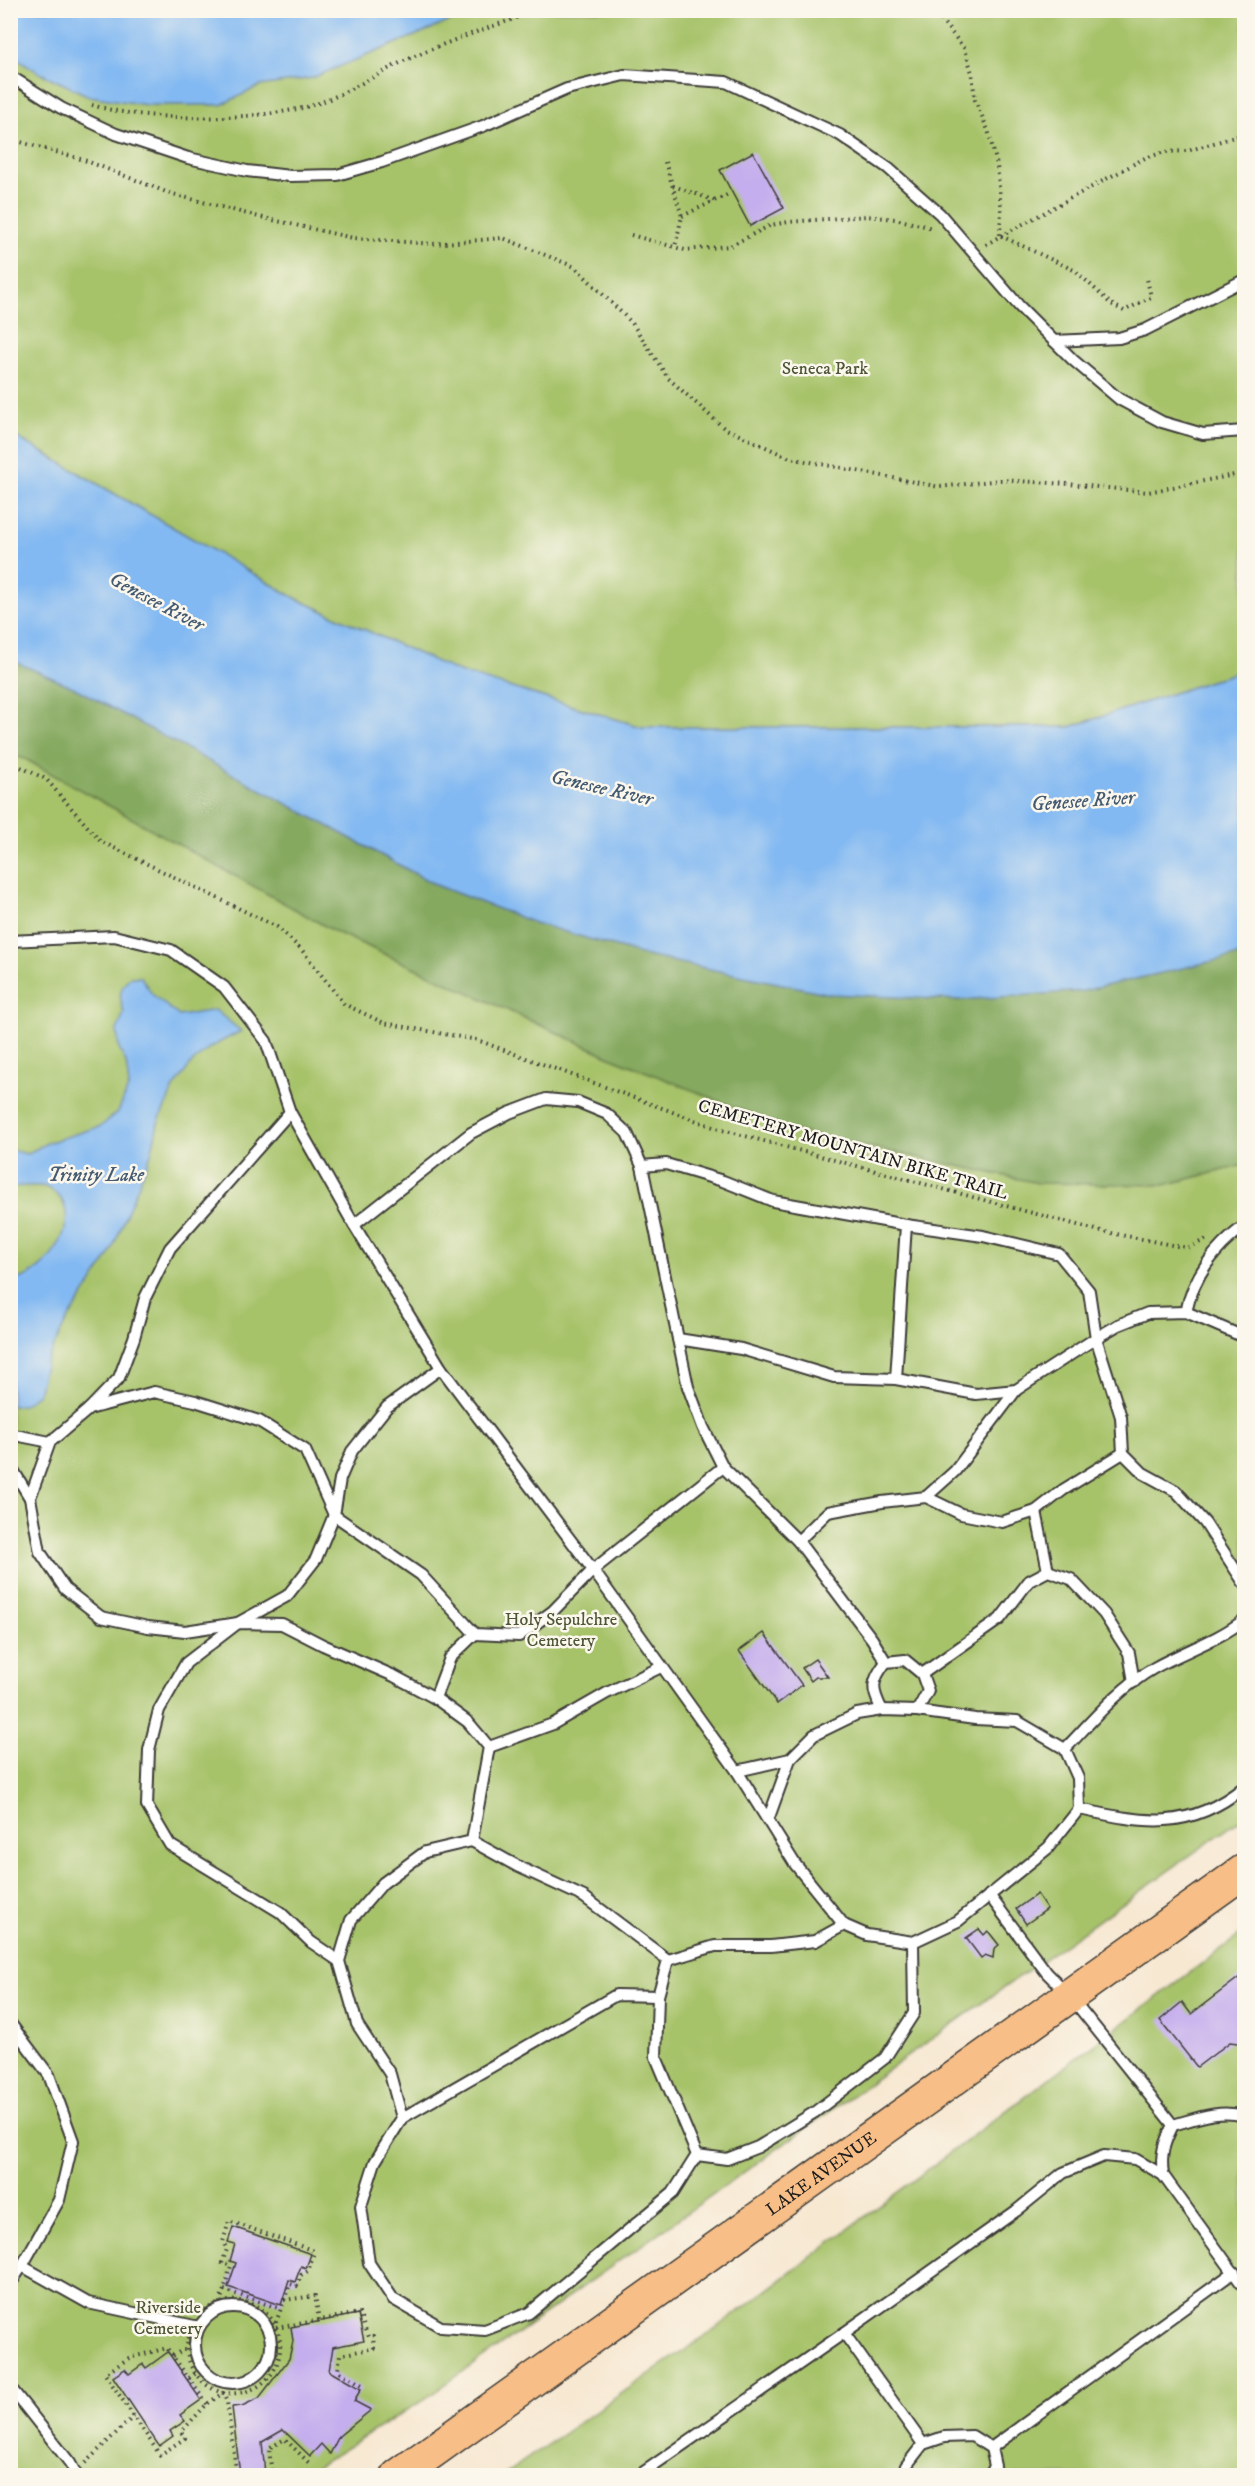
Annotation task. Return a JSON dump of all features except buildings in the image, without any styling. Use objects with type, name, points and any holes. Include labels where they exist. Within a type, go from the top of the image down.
[{"type":"main road","name":"LAKE AVENUE","points":[[398,2475],[1245,1871]]},
{"type":"lane","points":[[10,76],[61,108],[116,134],[188,158],[247,171],[290,176],[337,175],[382,162],[483,126],[567,89],[624,75],[726,82],[840,135],[888,168],[939,214],[1072,360],[1119,399],[1162,422],[1203,434],[1245,431]]},
{"type":"lane","points":[[1054,341],[1119,338],[1145,330],[1245,280]]},
{"type":"lane","points":[[10,941],[114,936],[171,950],[224,987],[266,1041],[290,1112],[354,1225],[441,1368],[593,1570],[737,1771],[795,1864],[844,1925],[867,1935],[913,1942],[958,1921],[1048,1848],[1079,1809],[1078,1778],[1065,1749],[1017,1721],[975,1719],[917,1711],[882,1710],[857,1714],[814,1735],[790,1759],[768,1820]]},
{"type":"lane","points":[[354,1225],[471,1133],[509,1113],[546,1099],[578,1102],[607,1114],[627,1133],[642,1166],[688,1387],[703,1427],[723,1467],[798,1541],[872,1639],[886,1662]]},
{"type":"lane","points":[[30,1498],[50,1442],[89,1409],[119,1378],[134,1338],[145,1298],[170,1248],[290,1112]]},
{"type":"lane","points":[[642,1166],[666,1164],[723,1181],[773,1201],[906,1225],[983,1236],[1059,1254],[1089,1291],[1096,1338],[1120,1417],[1123,1453],[1143,1473],[1176,1491],[1205,1523],[1245,1583]]},
{"type":"lane","points":[[896,1378],[906,1225]]},
{"type":"lane","points":[[1186,1312],[1191,1289],[1216,1251],[1245,1227]]},
{"type":"lane","points":[[926,1497],[955,1471],[1016,1390],[1118,1325],[1148,1313],[1186,1312],[1245,1337]]},
{"type":"lane","points":[[678,1340],[741,1349],[834,1377],[896,1378],[976,1394],[1016,1390]]},
{"type":"lane","points":[[339,1961],[311,1942],[280,1912],[170,1845],[147,1806],[149,1750],[159,1710],[186,1663],[238,1623],[287,1596],[316,1559],[334,1515],[340,1479],[352,1451],[387,1407],[441,1368]]},
{"type":"lane","points":[[89,1409],[154,1392],[195,1401],[259,1421],[305,1449],[334,1515],[421,1575],[475,1634],[519,1636],[553,1611],[593,1570],[723,1467]]},
{"type":"lane","points":[[10,1434],[50,1442]]},
{"type":"lane","points":[[798,1541],[828,1512],[926,1497],[961,1514],[1002,1522],[1036,1511],[1063,1490],[1123,1453]]},
{"type":"lane","points":[[10,1465],[30,1498],[40,1552],[65,1589],[101,1617],[148,1627],[185,1631],[238,1623],[282,1624],[394,1676],[435,1698],[468,1722],[489,1747]]},
{"type":"lane","points":[[1036,1511],[1048,1571]]},
{"type":"lane","points":[[922,1674],[999,1619],[1029,1581],[1048,1571],[1071,1579],[1104,1614],[1129,1653],[1134,1682]]},
{"type":"lane","points":[[1065,1749],[1100,1710],[1134,1682],[1153,1669],[1230,1631],[1245,1620]]},
{"type":"lane","points":[[435,1698],[450,1658],[475,1634]]},
{"type":"lane","points":[[882,1710],[873,1694],[875,1676],[886,1662],[905,1660],[922,1674],[928,1691],[917,1711]]},
{"type":"lane","points":[[489,1747],[553,1724],[607,1693],[661,1667]]},
{"type":"lane","points":[[472,1841],[489,1747]]},
{"type":"lane","points":[[737,1771],[790,1759]]},
{"type":"lane","points":[[1079,1809],[1153,1822],[1194,1817],[1232,1798],[1245,1787]]},
{"type":"lane","points":[[402,2118],[390,2074],[357,2024],[339,1961],[351,1920],[383,1883],[425,1852],[472,1841],[519,1867],[584,1897],[668,1960]]},
{"type":"lane","points":[[989,1895],[1047,1973],[1070,1996],[1173,2125]]},
{"type":"lane","points":[[668,1960],[715,1946],[771,1946],[815,1941],[844,1925]]},
{"type":"lane","points":[[697,2155],[727,2158],[758,2147],[814,2112],[885,2058],[914,2013],[913,1942]]},
{"type":"lane","points":[[668,1960],[658,1996],[656,2056],[697,2155]]},
{"type":"lane","points":[[658,1996],[616,1995],[402,2118],[375,2162],[361,2206],[369,2262],[393,2300],[441,2327],[484,2330],[529,2313],[673,2193],[697,2155]]},
{"type":"lane","points":[[10,2023],[49,2075],[73,2141],[59,2200],[10,2284]]},
{"type":"lane","points":[[1163,2175],[1160,2159],[1173,2125],[1208,2114],[1232,2112],[1245,2116]]},
{"type":"lane","points":[[638,2475],[1016,2211],[1063,2173],[1104,2156],[1135,2159],[1163,2175],[1245,2287]]},
{"type":"lane","points":[[22,2266],[88,2303],[196,2326]]},
{"type":"lane","points":[[991,2448],[1234,2272]]},
{"type":"lane","points":[[230,2307],[243,2308],[254,2313],[263,2322],[269,2333],[271,2346],[262,2370],[252,2378],[240,2382],[227,2382],[199,2371],[195,2348],[196,2326],[207,2317],[218,2310],[230,2307]]},
{"type":"lane","points":[[844,2333],[923,2444]]},
{"type":"lane","points":[[10,2387],[70,2463],[76,2474]]},
{"type":"lane","points":[[903,2475],[906,2466],[923,2444],[944,2437],[972,2436],[991,2448],[995,2466],[990,2475]]},
{"type":"path","points":[[86,103],[137,114],[198,117],[254,115],[309,106],[337,96],[431,50],[537,10]]},
{"type":"path","points":[[933,10],[965,49],[972,73],[975,100],[988,130],[997,165],[1001,209],[1000,236]]},
{"type":"path","points":[[974,254],[1000,236],[1145,158],[1165,152],[1187,152],[1245,134]]},
{"type":"path","points":[[10,139],[84,160],[169,193],[255,216],[353,238],[433,244],[502,238],[575,267],[632,323],[668,378],[724,428],[790,458],[939,487],[1000,480],[1149,492],[1245,473]]},
{"type":"path","points":[[665,162],[682,216],[675,247]]},
{"type":"path","points":[[672,185],[716,201]]},
{"type":"path","points":[[682,216],[727,195]]},
{"type":"path","points":[[631,235],[685,250],[715,248],[730,246],[771,225],[867,216],[895,219],[957,234]]},
{"type":"path","points":[[1000,236],[1076,271],[1110,304],[1124,311],[1151,297],[1147,279]]},
{"type":"path","name":"CEMETERY MOUNTAIN BIKE TRAIL","points":[[10,762],[46,779],[100,841],[277,927],[301,949],[344,1004],[384,1023],[477,1040],[719,1129],[1096,1230],[1187,1248],[1216,1235]]},
{"type":"path","points":[[220,2303],[231,2266],[222,2263],[227,2249],[223,2242],[229,2222],[312,2250],[314,2253],[308,2271],[301,2275],[297,2286],[290,2284],[276,2327]]},
{"type":"path","points":[[224,2290],[281,2309]]},
{"type":"path","points":[[284,2300],[315,2296],[319,2320]]},
{"type":"path","points":[[235,2301],[255,2306],[264,2312],[276,2327],[281,2348],[276,2368],[270,2377],[262,2385],[244,2393],[223,2393],[207,2386],[187,2350],[196,2326],[206,2310],[220,2303],[235,2301]]},
{"type":"path","points":[[276,2327],[359,2313],[368,2337],[373,2336],[374,2348],[340,2355],[338,2372],[364,2386]]},
{"type":"path","points":[[207,2404],[167,2348],[129,2358],[105,2374],[160,2455],[185,2438],[181,2432],[207,2404],[223,2393],[227,2382]]},
{"type":"path","points":[[173,2356],[182,2350],[187,2350]]},
{"type":"path","points":[[189,2378],[199,2371]]},
{"type":"path","points":[[223,2393],[227,2402],[237,2475]]},
{"type":"path","points":[[76,2474],[134,2416]]},
{"type":"path","points":[[272,2475],[269,2448],[285,2439],[309,2463]]},
{"type":"green space","name":"Seneca Park","points":[[11,11],[1244,11],[1244,670],[1070,727],[642,727],[459,672],[297,599],[11,434]]},
{"type":"green space","points":[[11,659],[73,687],[436,885],[535,923],[647,956],[831,994],[960,1000],[1082,991],[1244,954],[1244,1165],[1164,1185],[1038,1183],[794,1131],[617,1060],[334,931],[25,759],[11,755]]},
{"type":"green space","name":"Holy Sepulchre Cemetery","points":[[11,755],[25,758],[334,931],[617,1060],[1164,1185],[1244,1165],[1244,1817],[422,2401],[303,2475],[11,2476]]},
{"type":"green space","points":[[1244,1932],[1244,2475],[502,2476],[722,2324]]},
{"type":"water","points":[[10,11],[475,11],[312,78],[260,86],[221,105],[147,105],[89,96],[38,72],[11,54]]},
{"type":"water","name":"Genesee River","points":[[11,434],[297,599],[459,672],[642,727],[1070,727],[1244,670],[1244,954],[1083,991],[960,1000],[831,994],[647,956],[535,923],[436,885],[73,687],[11,660]]},
{"type":"water","name":"Trinity Lake","points":[[130,977],[141,977],[152,994],[179,1016],[215,1010],[241,1031],[209,1048],[191,1064],[173,1089],[158,1123],[151,1154],[110,1255],[65,1324],[46,1362],[38,1394],[23,1405],[11,1406],[11,1280],[25,1277],[51,1257],[60,1242],[65,1227],[66,1212],[61,1199],[48,1188],[11,1186],[11,1150],[27,1154],[47,1143],[101,1126],[118,1112],[129,1086],[126,1062],[119,1049],[117,1030],[124,1013],[122,989]]},
{"type":"park label","name":"Riverside Cemetery","points":[[168,2317]]}]
